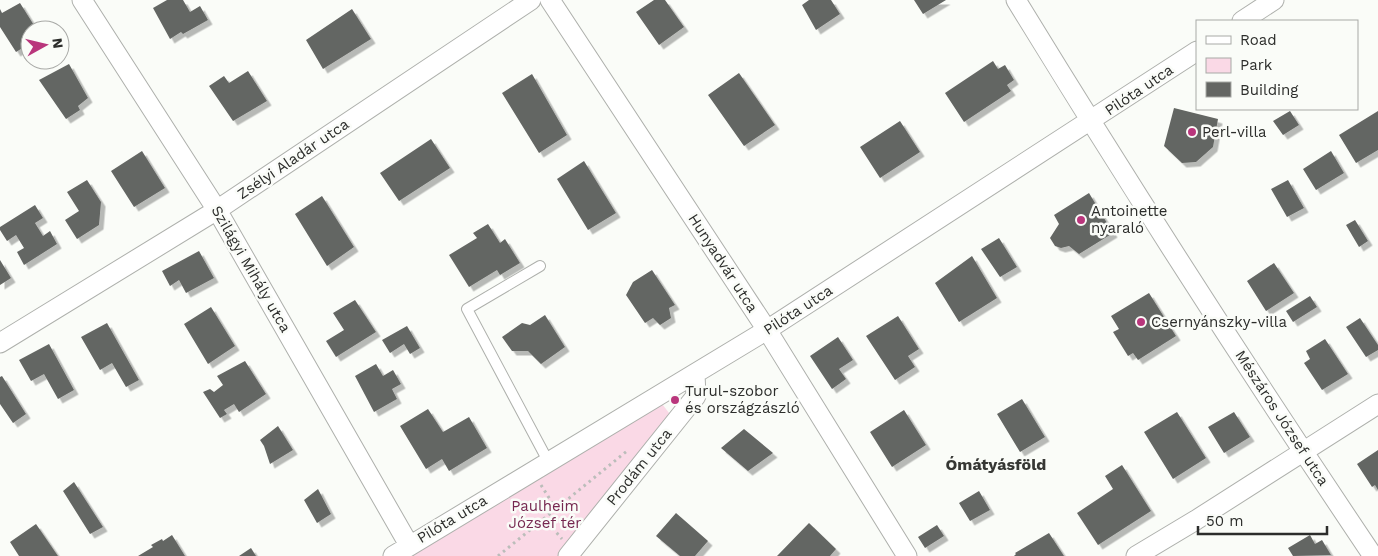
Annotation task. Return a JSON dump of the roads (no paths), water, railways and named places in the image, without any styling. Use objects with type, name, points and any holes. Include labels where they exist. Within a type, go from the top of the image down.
[{"type":"street","name":"Szilágyi Mihály utca","points":[[82,0],[217,210],[409,545]]},
{"type":"street","name":"Zsélyi Aladár utca","points":[[0,343],[217,210],[531,0]]},
{"type":"street","name":"Hunyadvár utca","points":[[550,0],[767,330],[907,556]]},
{"type":"street","name":"Mészáros József utca","points":[[1016,0],[1090,122],[1302,452],[1373,556]]},
{"type":"street","points":[[1244,20],[1274,0]]},
{"type":"street","name":"Pilóta utca","points":[[392,556],[767,330],[1196,52]]},
{"type":"street","name":"Prodám utca","points":[[572,554],[696,396],[694,374]]},
{"type":"street","points":[[1136,556],[1378,404]]},
{"type":"lane","points":[[540,266],[467,309],[548,461]]},
{"type":"place","name":"Perl-villa","points":[[1192,132]]},
{"type":"place","name":"Antoinette nyaraló","points":[[1081,220]]},
{"type":"place","name":"Csernyánszky-villa","points":[[1141,322]]},
{"type":"place","name":"Turul-szobor és országzászló","points":[[675,400]]},
{"type":"district","name":"Ómátyásföld","points":[[996,464]]},
{"type":"park label","name":"Paulheim József tér","points":[[545,514]]}]
